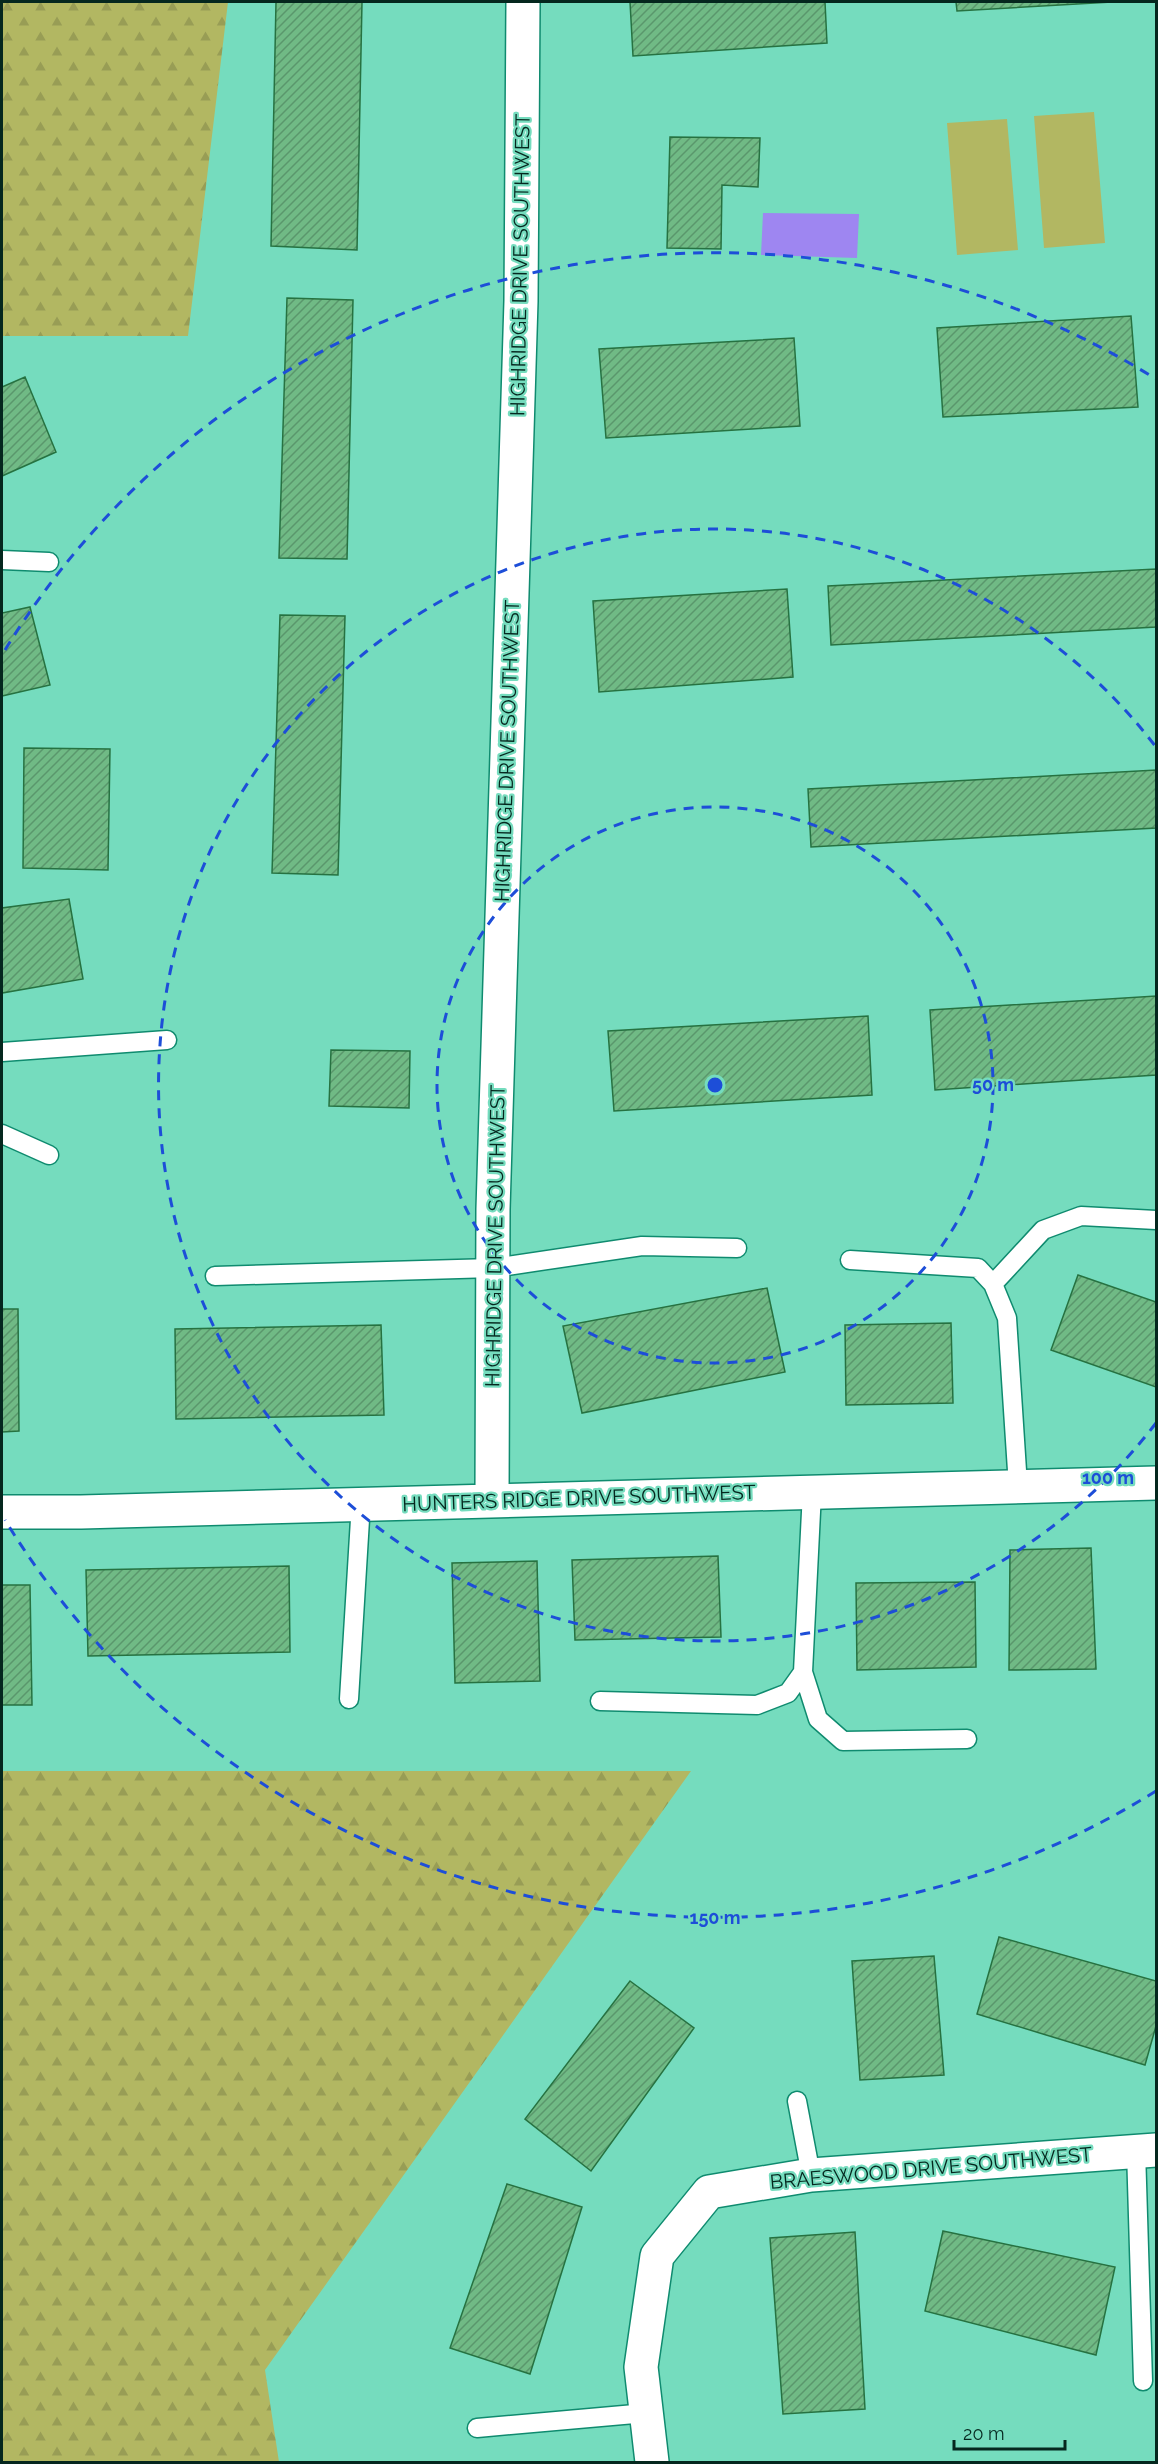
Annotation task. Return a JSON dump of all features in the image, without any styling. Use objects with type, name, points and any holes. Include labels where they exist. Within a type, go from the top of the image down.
[{"type":"street","name":"HIGHRIDGE DRIVE SOUTHWEST","points":[[492,1500],[493,1268],[498,1024],[521,301],[523,2]]},
{"type":"street","name":"HUNTERS RIDGE DRIVE SOUTHWEST","points":[[2,1512],[81,1512],[1156,1482]]},
{"type":"street","name":"BRAESWOOD DRIVE SOUTHWEST","points":[[652,2463],[640,2367],[657,2256],[709,2192],[811,2175],[1146,2150]]},
{"type":"lane","points":[[2,560],[49,562]]},
{"type":"lane","points":[[2,1052],[166,1040]]},
{"type":"lane","points":[[2,1134],[49,1155]]},
{"type":"lane","points":[[993,1284],[1043,1230],[1080,1216],[1156,1220]]},
{"type":"lane","points":[[215,1276],[493,1268],[642,1246],[737,1248]]},
{"type":"lane","points":[[850,1260],[978,1268],[993,1284],[1007,1318],[1018,1486]]},
{"type":"lane","points":[[812,1492],[803,1672],[818,1719],[843,1741],[968,1739]]},
{"type":"lane","points":[[349,1699],[360,1503]]},
{"type":"lane","points":[[600,1701],[757,1705],[788,1692],[803,1672]]},
{"type":"lane","points":[[797,2101],[811,2175]]},
{"type":"lane","points":[[1143,2381],[1146,2150]]},
{"type":"lane","points":[[477,2428],[646,2413]]},
{"type":"green space","points":[[2,2],[228,2],[188,336],[2,336]]},
{"type":"green space","points":[[1094,112],[1105,243],[1044,248],[1034,116]]},
{"type":"green space","points":[[1007,119],[1018,250],[957,255],[947,123]]},
{"type":"green space","points":[[2,1771],[691,1771],[265,2370],[279,2462],[2,2462]]},
{"type":"shaded area","points":[[763,213],[859,214],[857,258],[761,255]]},
{"type":"building","points":[[276,2],[362,2],[357,250],[271,246]]},
{"type":"building","points":[[630,2],[825,2],[827,43],[633,56]]},
{"type":"building","points":[[956,2],[1112,2],[957,11]]},
{"type":"building","points":[[670,137],[760,138],[758,187],[722,185],[721,249],[667,248]]},
{"type":"building","points":[[287,298],[353,300],[347,559],[279,558]]},
{"type":"building","points":[[1131,316],[1138,407],[943,417],[937,328]]},
{"type":"building","points":[[794,338],[800,426],[606,438],[599,349]]},
{"type":"building","points":[[25,377],[56,452],[2,476],[2,387]]},
{"type":"building","points":[[1156,569],[1156,627],[831,645],[828,586]]},
{"type":"building","points":[[787,589],[793,677],[599,692],[593,601]]},
{"type":"building","points":[[30,607],[50,685],[2,696],[2,613]]},
{"type":"building","points":[[280,615],[345,616],[338,875],[272,873]]},
{"type":"building","points":[[24,748],[110,749],[108,870],[23,868]]},
{"type":"building","points":[[1156,770],[1156,828],[811,847],[808,789]]},
{"type":"building","points":[[69,899],[83,979],[2,993],[2,908]]},
{"type":"building","points":[[1156,996],[1156,1075],[935,1090],[930,1010]]},
{"type":"building","points":[[868,1016],[872,1095],[614,1111],[608,1031]]},
{"type":"building","points":[[331,1050],[410,1051],[409,1108],[329,1106]]},
{"type":"building","points":[[1078,1275],[1156,1302],[1156,1387],[1051,1350]]},
{"type":"building","points":[[767,1288],[785,1372],[582,1413],[563,1326]]},
{"type":"building","points":[[2,1309],[18,1309],[19,1431],[2,1432]]},
{"type":"building","points":[[951,1323],[953,1403],[846,1405],[845,1325]]},
{"type":"building","points":[[381,1325],[384,1415],[176,1419],[175,1329]]},
{"type":"building","points":[[1091,1548],[1096,1669],[1009,1670],[1010,1550]]},
{"type":"building","points":[[718,1556],[721,1637],[575,1640],[572,1560]]},
{"type":"building","points":[[537,1561],[540,1681],[455,1683],[452,1563]]},
{"type":"building","points":[[289,1566],[290,1652],[88,1656],[86,1570]]},
{"type":"building","points":[[975,1582],[976,1667],[857,1670],[856,1583]]},
{"type":"building","points":[[2,1585],[30,1585],[32,1705],[2,1705]]},
{"type":"building","points":[[999,1937],[1156,1981],[1156,2026],[1145,2065],[977,2014]]},
{"type":"building","points":[[934,1956],[944,2075],[860,2080],[852,1961]]},
{"type":"building","points":[[630,1981],[694,2028],[591,2171],[525,2119]]},
{"type":"building","points":[[507,2184],[582,2207],[530,2374],[450,2348]]},
{"type":"building","points":[[943,2231],[1115,2267],[1096,2355],[925,2311]]},
{"type":"building","points":[[855,2232],[865,2409],[783,2414],[770,2238]]}]
